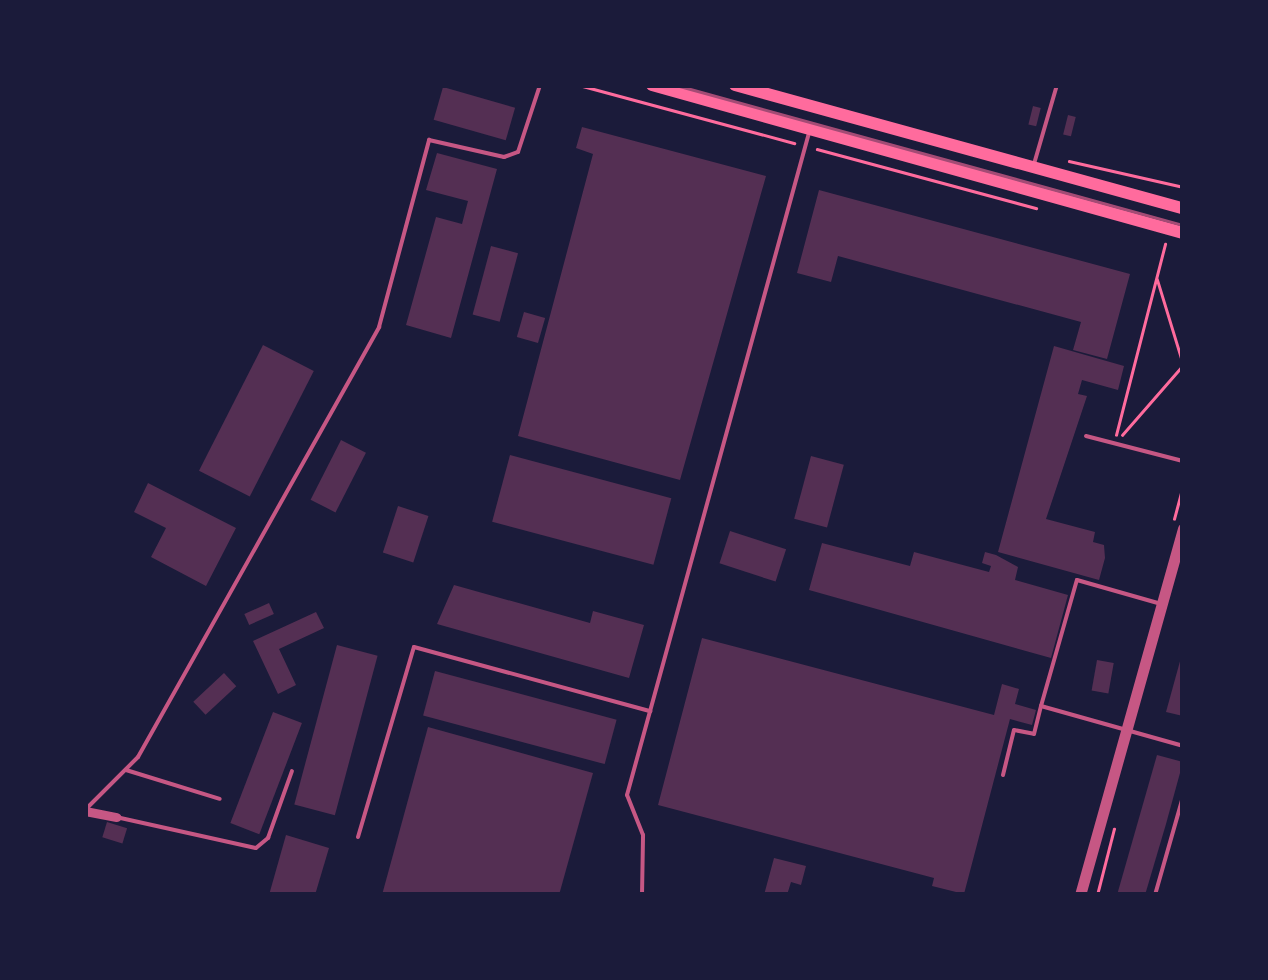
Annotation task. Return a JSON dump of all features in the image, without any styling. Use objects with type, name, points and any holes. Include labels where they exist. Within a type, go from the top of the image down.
[{"type":"main road","points":[[652,85],[1183,233]]},
{"type":"main road","points":[[735,85],[1183,208]]},
{"type":"street","points":[[810,129],[816,108]]},
{"type":"street","points":[[1027,190],[1033,168]]},
{"type":"street","points":[[1080,895],[1183,528]]},
{"type":"street","points":[[85,810],[116,817]]},
{"type":"lane","points":[[85,810],[126,770],[379,327],[429,140],[504,157],[518,152],[540,85]]},
{"type":"lane","points":[[1033,168],[1057,85]]},
{"type":"lane","points":[[642,895],[643,835],[627,795],[810,129]]},
{"type":"lane","points":[[1086,436],[1183,461]]},
{"type":"lane","points":[[1003,775],[1014,730],[1034,734],[1076,580],[1162,604]]},
{"type":"lane","points":[[358,837],[414,647],[650,711]]},
{"type":"lane","points":[[1041,706],[1183,746]]},
{"type":"lane","points":[[126,770],[220,798]]},
{"type":"lane","points":[[116,817],[256,848],[268,838],[292,771]]},
{"type":"lane","points":[[1155,895],[1183,796]]},
{"type":"path","points":[[578,85],[1052,212]]},
{"type":"path","points":[[1114,443],[1165,243],[1183,248]]},
{"type":"path","points":[[1114,443],[1183,365],[1156,278]]},
{"type":"building","points":[[443,87],[515,108],[506,140],[434,120]]},
{"type":"building","points":[[1033,106],[1041,108],[1036,126],[1028,124]]},
{"type":"building","points":[[1068,115],[1076,117],[1071,136],[1063,134]]},
{"type":"building","points":[[582,127],[766,176],[680,480],[518,436],[593,154],[576,148]]},
{"type":"building","points":[[437,153],[497,169],[451,338],[406,325],[436,217],[462,224],[468,201],[426,190]]},
{"type":"building","points":[[819,190],[1130,274],[1107,359],[1073,350],[1081,322],[838,256],[831,282],[797,273]]},
{"type":"building","points":[[491,246],[518,253],[500,322],[473,315]]},
{"type":"building","points":[[524,312],[545,318],[538,343],[517,337]]},
{"type":"building","points":[[263,345],[314,371],[250,497],[199,471]]},
{"type":"building","points":[[1054,346],[1124,366],[1118,390],[1082,380],[1078,394],[1087,396],[1046,519],[1095,532],[1093,542],[1104,545],[1099,580],[998,552]]},
{"type":"building","points":[[341,440],[366,453],[336,512],[311,500]]},
{"type":"building","points":[[510,455],[671,498],[653,565],[492,522]]},
{"type":"building","points":[[811,456],[844,465],[827,528],[794,519]]},
{"type":"building","points":[[148,483],[236,528],[206,586],[151,557],[166,528],[134,512]]},
{"type":"building","points":[[398,506],[428,516],[413,562],[383,553]]},
{"type":"building","points":[[730,531],[786,549],[776,582],[719,563]]},
{"type":"building","points":[[822,543],[910,566],[914,552],[989,572],[991,566],[982,563],[985,552],[996,555],[1018,567],[1015,580],[1068,595],[1051,658],[809,590]]},
{"type":"building","points":[[454,585],[590,623],[593,611],[644,625],[629,678],[437,624]]},
{"type":"building","points":[[269,603],[274,614],[249,625],[244,614]]},
{"type":"building","points":[[316,612],[324,628],[279,649],[296,685],[278,694],[253,641]]},
{"type":"building","points":[[702,638],[994,715],[1002,684],[1019,689],[1015,704],[1036,710],[1032,725],[1010,719],[964,894],[932,886],[934,878],[658,805]]},
{"type":"building","points":[[337,645],[378,656],[335,815],[294,804]]},
{"type":"building","points":[[1183,654],[1183,716],[1166,712]]},
{"type":"building","points":[[1097,660],[1114,663],[1108,693],[1092,691]]},
{"type":"building","points":[[435,671],[617,720],[605,764],[423,715]]},
{"type":"building","points":[[224,673],[236,686],[206,715],[193,702]]},
{"type":"building","points":[[273,712],[302,723],[259,834],[230,823]]},
{"type":"building","points":[[428,727],[593,773],[559,895],[382,895]]},
{"type":"building","points":[[1157,755],[1183,762],[1166,824],[1145,895],[1117,895]]},
{"type":"building","points":[[107,822],[127,828],[122,843],[102,837]]},
{"type":"building","points":[[286,835],[329,848],[315,895],[269,895]]},
{"type":"building","points":[[774,858],[806,866],[801,885],[791,882],[787,895],[764,895]]},
{"type":"tram line","points":[[676,85],[1183,225]]}]
